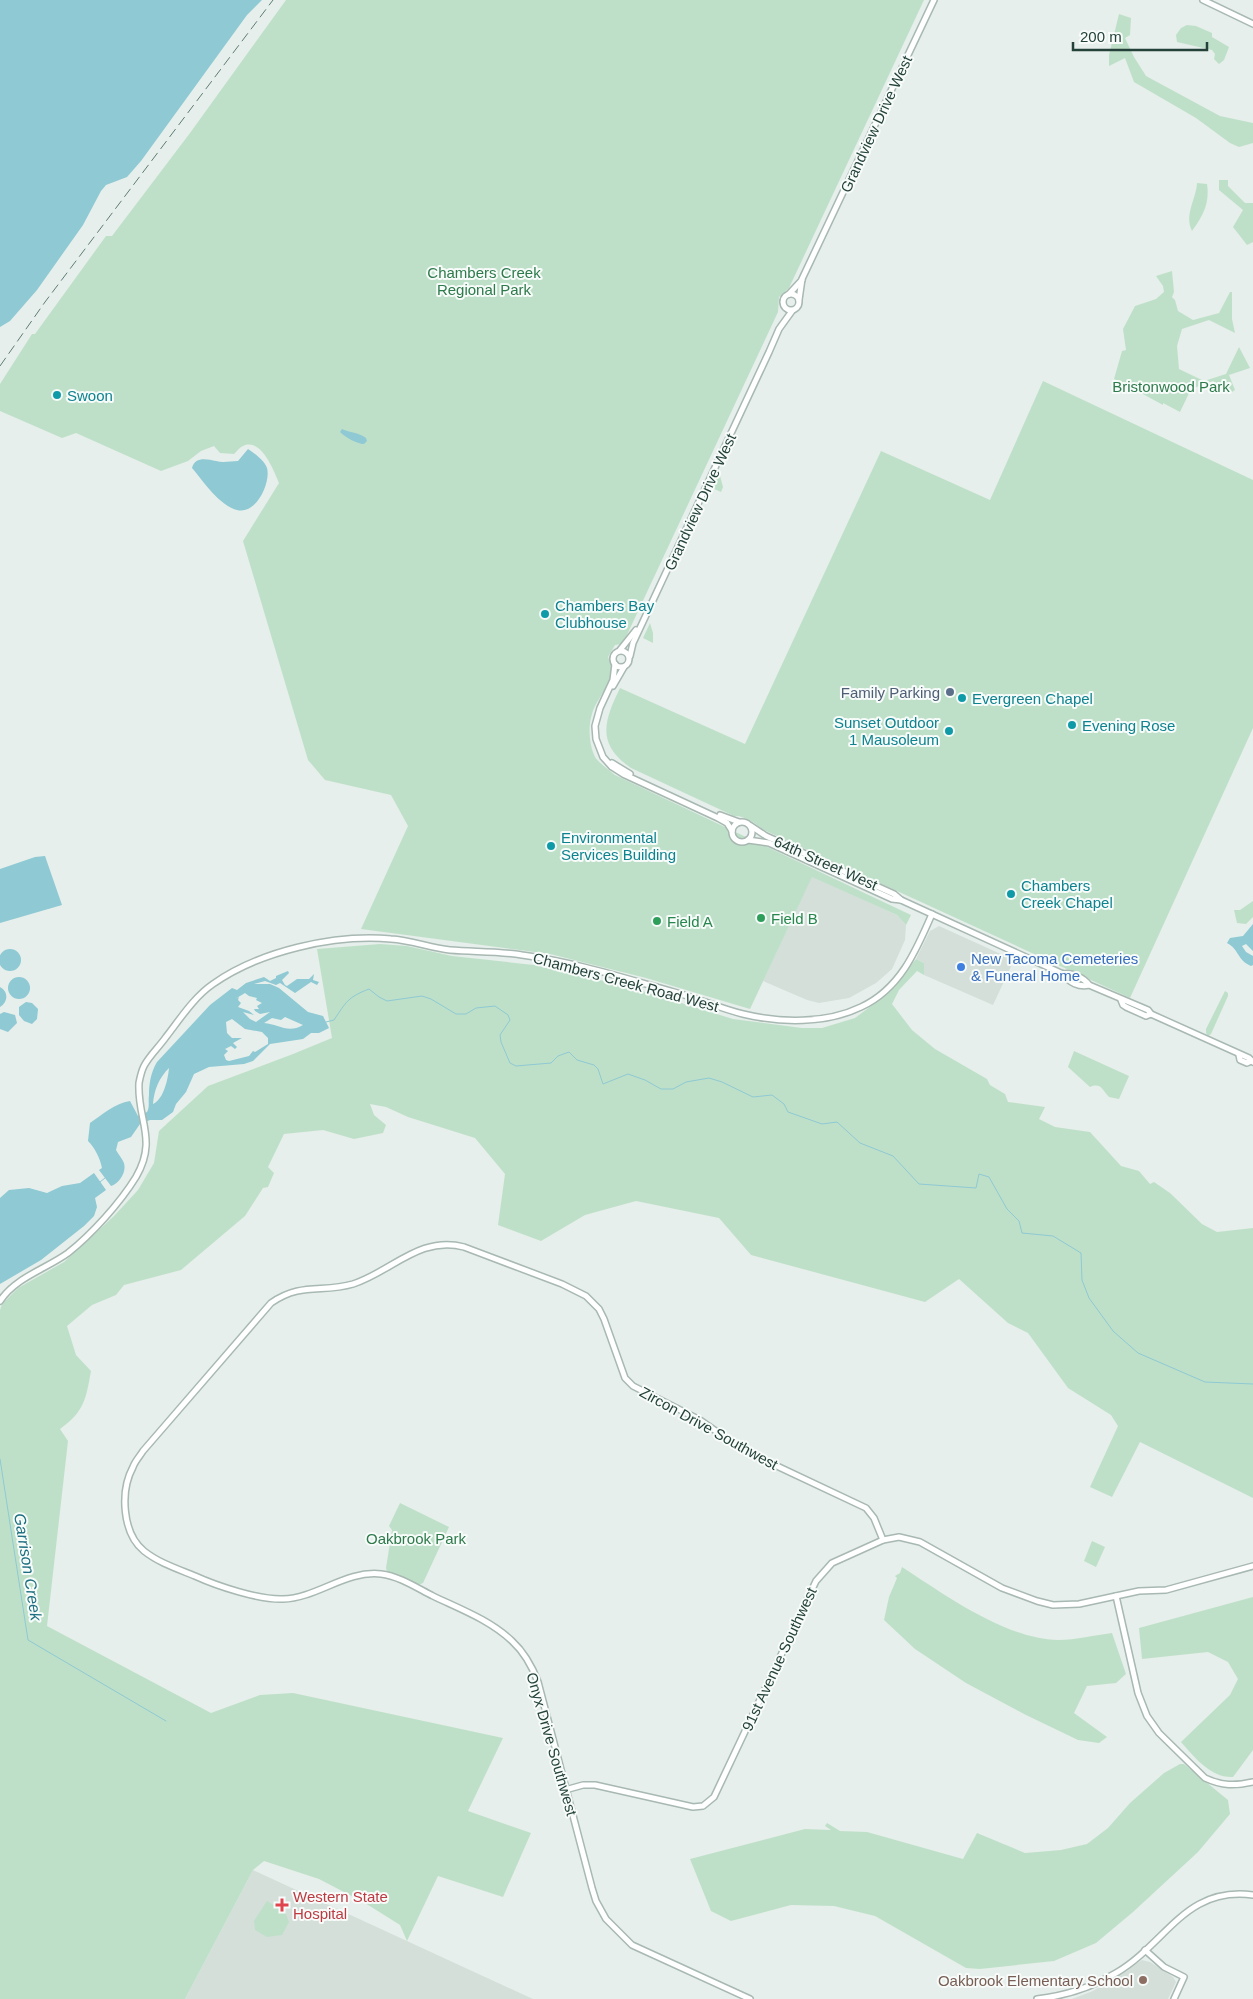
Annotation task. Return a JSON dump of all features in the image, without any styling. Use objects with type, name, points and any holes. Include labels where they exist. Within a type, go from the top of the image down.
[{"type":"street","name":"Grandview Drive West","points":[[789,294],[802,279],[817,247],[817,242],[932,0]]},
{"type":"street","points":[[1204,0],[1253,24]]},
{"type":"street","name":"Grandview Drive West","points":[[799,300],[802,279]]},
{"type":"street","points":[[789,294],[794,294],[799,300],[797,308],[788,310],[784,307],[783,300],[789,294]]},
{"type":"street","name":"Grandview Drive West","points":[[779,329],[784,307]]},
{"type":"street","name":"Grandview Drive West","points":[[630,656],[633,643],[770,348],[779,329],[792,310]]},
{"type":"street","name":"Grandview Drive West","points":[[620,650],[634,635],[766,351],[770,348]]},
{"type":"street","points":[[630,656],[620,650],[614,656],[613,680],[600,708],[595,726],[596,739],[601,750],[607,762],[616,770],[727,823],[737,840],[743,842],[748,840],[752,834],[751,826],[744,822],[719,815],[624,771],[609,760],[601,750],[598,732],[599,718],[624,667],[629,663],[630,656]]},
{"type":"street","points":[[615,664],[624,667]]},
{"type":"street","points":[[732,831],[735,824],[739,822]]},
{"type":"street","name":"64th Street West","points":[[751,826],[760,834],[894,894],[901,900],[932,914]]},
{"type":"street","name":"64th Street West","points":[[748,840],[761,840],[769,843],[892,899],[901,900]]},
{"type":"street","points":[[932,914],[1064,974],[1069,973],[1086,981],[1089,985],[1121,1000],[1128,1001],[1239,1055],[1249,1058],[1252,1062]]},
{"type":"street","name":"Chambers Creek Road West","points":[[0,1301],[20,1281],[68,1252],[116,1204],[134,1180],[143,1163],[146,1145],[145,1123],[139,1087],[143,1068],[196,1000],[213,984],[267,956],[297,946],[354,939],[403,940],[444,949],[480,953],[518,954],[582,967],[676,992],[745,1014],[775,1019],[815,1019],[846,1013],[861,1007],[882,994],[908,964],[932,914]]},
{"type":"street","name":"Zircon Drive Southwest","points":[[202,1382],[271,1302],[286,1293],[304,1288],[346,1286],[363,1280],[425,1248],[440,1245],[460,1246],[562,1284],[586,1296],[599,1309],[626,1378],[633,1386],[700,1420],[743,1450],[866,1508],[874,1518],[883,1540]]},
{"type":"street","name":"Onyx Drive Southwest","points":[[202,1382],[143,1451],[131,1470],[126,1491],[126,1514],[129,1528],[139,1546],[160,1561],[205,1581],[270,1598],[294,1598],[353,1577],[365,1574],[382,1574],[413,1586],[491,1624],[516,1645],[533,1670],[594,1895],[603,1914],[625,1940],[640,1949],[750,1999]]},
{"type":"street","points":[[883,1540],[899,1537],[920,1542],[1002,1588],[1042,1602],[1064,1605],[1079,1604],[1139,1591],[1166,1590],[1253,1566]]},
{"type":"street","name":"91st Avenue Southwest","points":[[565,1790],[583,1785],[596,1785],[693,1807],[703,1806],[714,1797],[819,1576],[832,1563],[883,1540]]},
{"type":"street","points":[[1116,1596],[1138,1693],[1147,1716],[1159,1733],[1205,1778],[1231,1786],[1253,1782]]},
{"type":"street","points":[[1037,1999],[1070,1992],[1116,1973],[1204,1900],[1226,1894],[1253,1895]]},
{"type":"street","points":[[1146,1950],[1164,1967],[1184,1977],[1174,1999]]},
{"type":"shaded area","points":[[812,876],[897,915],[906,925],[905,940],[892,969],[876,983],[849,998],[819,1003],[807,1000],[763,981]]},
{"type":"shaded area","points":[[939,926],[1014,960],[993,1005],[924,975],[924,963],[916,959],[930,931]]},
{"type":"shaded area","name":"Western State Hospital","points":[[253,1870],[533,1999],[185,1999]]},
{"type":"shaded area","name":"Oakbrook Elementary School","points":[[1142,1960],[1150,1962],[1173,1977],[1176,1982],[1168,1999],[1072,1999],[1093,1991]]},
{"type":"green space","name":"Chambers Creek Regional Park","points":[[286,0],[924,0],[789,288],[779,297],[778,312],[626,637],[621,644],[615,645],[608,657],[611,665],[610,679],[595,707],[590,730],[591,747],[595,757],[615,775],[911,915],[906,925],[897,915],[812,877],[750,1009],[646,978],[550,954],[361,929],[408,826],[391,795],[325,780],[308,760],[243,541],[279,483],[266,457],[256,446],[242,447],[234,454],[220,453],[214,446],[201,451],[188,461],[161,471],[76,433],[62,438],[0,411],[0,384],[32,334],[35,334],[106,236],[112,236],[190,133]]},
{"type":"green space","points":[[1119,14],[1131,18],[1130,35],[1125,38],[1146,76],[1220,116],[1253,123],[1253,143],[1239,147],[1230,143],[1196,118],[1134,82],[1125,58],[1109,66],[1109,55]]},
{"type":"green space","points":[[1187,25],[1196,26],[1212,33],[1212,37],[1229,47],[1224,60],[1219,64],[1214,59],[1215,54],[1212,50],[1177,42],[1176,35],[1181,28]]},
{"type":"green space","points":[[1219,180],[1228,180],[1228,186],[1245,203],[1253,203],[1253,242],[1247,245],[1233,227],[1243,210],[1219,190]]},
{"type":"green space","points":[[1197,183],[1207,184],[1208,191],[1202,215],[1192,231],[1189,219]]},
{"type":"green space","name":"Bristonwood Park","points":[[1172,271],[1174,292],[1172,297],[1175,300],[1178,311],[1193,320],[1219,313],[1230,292],[1232,292],[1232,319],[1235,333],[1209,320],[1182,329],[1177,346],[1179,369],[1204,381],[1226,374],[1239,347],[1250,368],[1229,375],[1235,390],[1232,392],[1213,381],[1191,389],[1180,412],[1141,393],[1130,390],[1133,388],[1114,379],[1122,351],[1126,350],[1123,329],[1135,306],[1156,299],[1164,292],[1163,286],[1156,276]]},
{"type":"green space","points":[[1043,381],[1253,480],[1253,728],[1130,998],[764,830],[746,818],[734,816],[631,768],[612,750],[606,731],[610,711],[620,688],[745,744],[881,451],[990,500]]},
{"type":"green space","points":[[719,472],[723,487],[721,492],[712,488]]},
{"type":"green space","points":[[650,623],[653,633],[653,643],[643,638]]},
{"type":"green space","points":[[1253,901],[1253,917],[1246,924],[1237,923],[1234,910],[1240,910]]},
{"type":"green space","points":[[380,944],[407,946],[452,956],[534,965],[626,986],[733,1019],[802,1028],[822,1028],[855,1018],[883,997],[916,959],[924,963],[924,975],[917,971],[899,990],[892,1004],[912,1030],[935,1049],[987,1079],[990,1085],[1005,1094],[1008,1102],[1045,1107],[1039,1119],[1055,1127],[1090,1132],[1121,1166],[1139,1171],[1150,1184],[1154,1182],[1170,1193],[1202,1224],[1217,1232],[1253,1228],[1253,1498],[1140,1442],[1112,1497],[1090,1487],[1118,1426],[1111,1415],[1068,1388],[1028,1333],[1008,1323],[959,1279],[925,1302],[751,1255],[719,1218],[636,1201],[585,1215],[541,1241],[498,1225],[505,1174],[475,1138],[408,1117],[386,1107],[370,1104],[374,1115],[386,1125],[383,1133],[354,1139],[323,1130],[284,1134],[268,1167],[274,1173],[268,1187],[263,1188],[245,1216],[181,1270],[124,1285],[116,1295],[92,1305],[67,1326],[76,1355],[91,1371],[83,1404],[74,1417],[60,1429],[68,1441],[47,1626],[211,1713],[260,1695],[293,1693],[503,1738],[468,1811],[531,1833],[503,1897],[438,1876],[407,1941],[400,1925],[365,1903],[319,1879],[264,1861],[253,1870],[185,1999],[0,1999],[0,1310],[2,1304],[18,1288],[64,1262],[114,1216],[138,1190],[154,1163],[159,1131],[208,1086],[332,1038],[317,949]]},
{"type":"green space","points":[[1225,991],[1228,993],[1228,996],[1211,1034],[1208,1036],[1206,1029]]},
{"type":"green space","points":[[1074,1051],[1129,1076],[1119,1099],[1109,1097],[1099,1086],[1090,1087],[1068,1067]]},
{"type":"green space","name":"Oakbrook Park","points":[[400,1503],[449,1527],[423,1583],[416,1586],[387,1572],[386,1568],[392,1530],[389,1526]]},
{"type":"green space","points":[[1092,1541],[1105,1547],[1096,1567],[1084,1561]]},
{"type":"green space","points":[[902,1567],[977,1614],[1018,1632],[1038,1638],[1058,1640],[1112,1633],[1126,1674],[1116,1683],[1087,1686],[1074,1713],[1107,1737],[1099,1743],[1078,1740],[966,1683],[915,1649],[884,1620],[889,1597],[897,1578],[895,1576],[900,1573]]},
{"type":"green space","points":[[1253,1597],[1253,1750],[1233,1777],[1225,1776],[1211,1771],[1204,1766],[1181,1742],[1230,1695],[1238,1679],[1228,1662],[1208,1652],[1142,1659],[1139,1628]]},
{"type":"green space","points":[[1180,1764],[1184,1764],[1228,1800],[1230,1814],[1198,1852],[1096,1943],[1054,1961],[980,1969],[966,1968],[875,1916],[834,1906],[791,1905],[731,1921],[711,1911],[690,1859],[805,1829],[831,1830],[825,1826],[827,1823],[840,1831],[867,1832],[963,1859],[977,1833],[1025,1853],[1061,1850],[1087,1844],[1108,1828],[1130,1803],[1164,1773]]},
{"type":"green space","points":[[267,1901],[285,1912],[289,1922],[282,1935],[267,1937],[255,1930],[254,1921]]},
{"type":"water","points":[[0,0],[262,0],[247,15],[141,161],[127,177],[106,185],[83,225],[37,290],[10,321],[0,327]]},
{"type":"water","points":[[342,429],[363,436],[367,441],[364,444],[355,442],[340,432]]},
{"type":"water","points":[[248,449],[266,465],[267,482],[256,503],[250,508],[237,510],[224,504],[192,468],[196,462],[202,459],[221,462],[238,461]]},
{"type":"water","points":[[45,856],[62,905],[0,923],[0,869],[35,857]]},
{"type":"water","points":[[1253,924],[1253,951],[1246,944],[1242,946],[1246,952],[1253,956],[1253,965],[1251,966],[1246,964],[1234,948],[1227,943],[1230,938],[1243,936]]},
{"type":"water","points":[[10,949],[18,952],[21,960],[18,968],[10,971],[2,968],[-1,960],[2,952]]},
{"type":"water","points":[[288,971],[289,973],[282,980],[287,986],[297,979],[309,979],[314,974],[313,980],[319,982],[317,985],[311,982],[295,993],[280,983],[276,985],[265,981],[254,984],[270,984],[279,988],[308,1012],[323,1016],[329,1028],[319,1033],[311,1033],[303,1039],[270,1044],[253,1061],[244,1064],[209,1067],[194,1074],[186,1092],[176,1104],[173,1112],[162,1120],[150,1120],[140,1124],[131,1137],[118,1142],[116,1150],[125,1168],[120,1179],[111,1186],[99,1170],[102,1168],[100,1161],[88,1141],[90,1123],[124,1102],[130,1101],[138,1116],[147,1112],[149,1106],[149,1086],[157,1062],[210,1005],[232,988],[237,990],[246,983],[264,977],[270,981],[276,978],[276,976]],"holes":[[[245,993],[257,998],[256,1000],[262,1003],[257,1006],[259,1009],[254,1009],[255,1011],[260,1014],[270,1012],[256,1022],[243,1012],[254,1015],[238,1007],[241,1003],[238,1000],[239,997],[235,999]],[[285,1017],[303,1025],[298,1028],[288,1029],[264,1023],[272,1018],[281,1020]],[[232,1019],[245,1029],[262,1032],[268,1038],[268,1044],[255,1052],[253,1051],[249,1056],[226,1060],[224,1055],[228,1051],[225,1049],[231,1046],[235,1049],[237,1047],[233,1043],[242,1038],[232,1038],[227,1033],[226,1022]],[[169,1068],[165,1088],[160,1098],[153,1104],[162,1076]]]},
{"type":"water","points":[[19,977],[27,980],[30,988],[27,996],[19,999],[11,996],[8,988],[11,980]]},
{"type":"water","points":[[0,987],[6,994],[6,1000],[0,1007]]},
{"type":"water","points":[[26,1002],[32,1003],[38,1009],[37,1019],[32,1024],[24,1021],[19,1015],[19,1007]]},
{"type":"water","points":[[4,1012],[15,1015],[17,1023],[8,1032],[0,1029],[0,1014]]},
{"type":"water","points":[[94,1173],[106,1190],[95,1198],[97,1207],[94,1216],[41,1260],[0,1284],[0,1198],[9,1190],[29,1188],[47,1193],[62,1186],[80,1183]]},
{"type":"waterway","points":[[326,1022],[334,1020],[345,1004],[356,995],[369,989],[387,1001],[422,996],[431,999],[456,1014],[466,1014],[476,1008],[495,1006],[508,1015],[510,1020],[500,1035],[510,1063],[516,1066],[551,1063],[558,1056],[569,1052],[577,1060],[594,1065],[598,1069],[603,1084],[628,1074],[645,1080],[661,1089],[673,1089],[686,1082],[709,1078],[753,1097],[772,1095],[784,1104],[788,1112],[822,1124],[837,1122],[860,1143],[893,1156],[919,1184],[976,1188],[979,1174],[989,1177],[1007,1209],[1019,1221],[1022,1233],[1053,1236],[1081,1253],[1082,1280],[1089,1298],[1113,1331],[1138,1353],[1205,1382],[1253,1384]]},
{"type":"waterway","points":[[100,1182],[105,1178]]},
{"type":"waterway","name":"Garrison Creek","points":[[0,1459],[28,1640],[166,1721]]},
{"type":"railway","points":[[0,366],[45,302],[273,0]]},
{"type":"place","name":"Swoon","points":[[57,395]]},
{"type":"place","name":"Chambers Bay Clubhouse","points":[[545,614]]},
{"type":"place","name":"Family Parking","points":[[950,692]]},
{"type":"place","name":"Evergreen Chapel","points":[[962,698]]},
{"type":"place","name":"Evening Rose","points":[[1072,725]]},
{"type":"place","name":"Sunset Outdoor 1 Mausoleum","points":[[949,731]]},
{"type":"place","name":"Environmental Services Building","points":[[551,846]]},
{"type":"place","name":"Chambers Creek Chapel","points":[[1011,894]]},
{"type":"place","name":"Field B","points":[[761,918]]},
{"type":"place","name":"Field A","points":[[657,921]]},
{"type":"place","name":"New Tacoma Cemeteries & Funeral Home","points":[[961,967]]},
{"type":"place","name":"Western State Hospital","points":[[282,1905]]},
{"type":"place","name":"Oakbrook Elementary School","points":[[1143,1980]]}]
